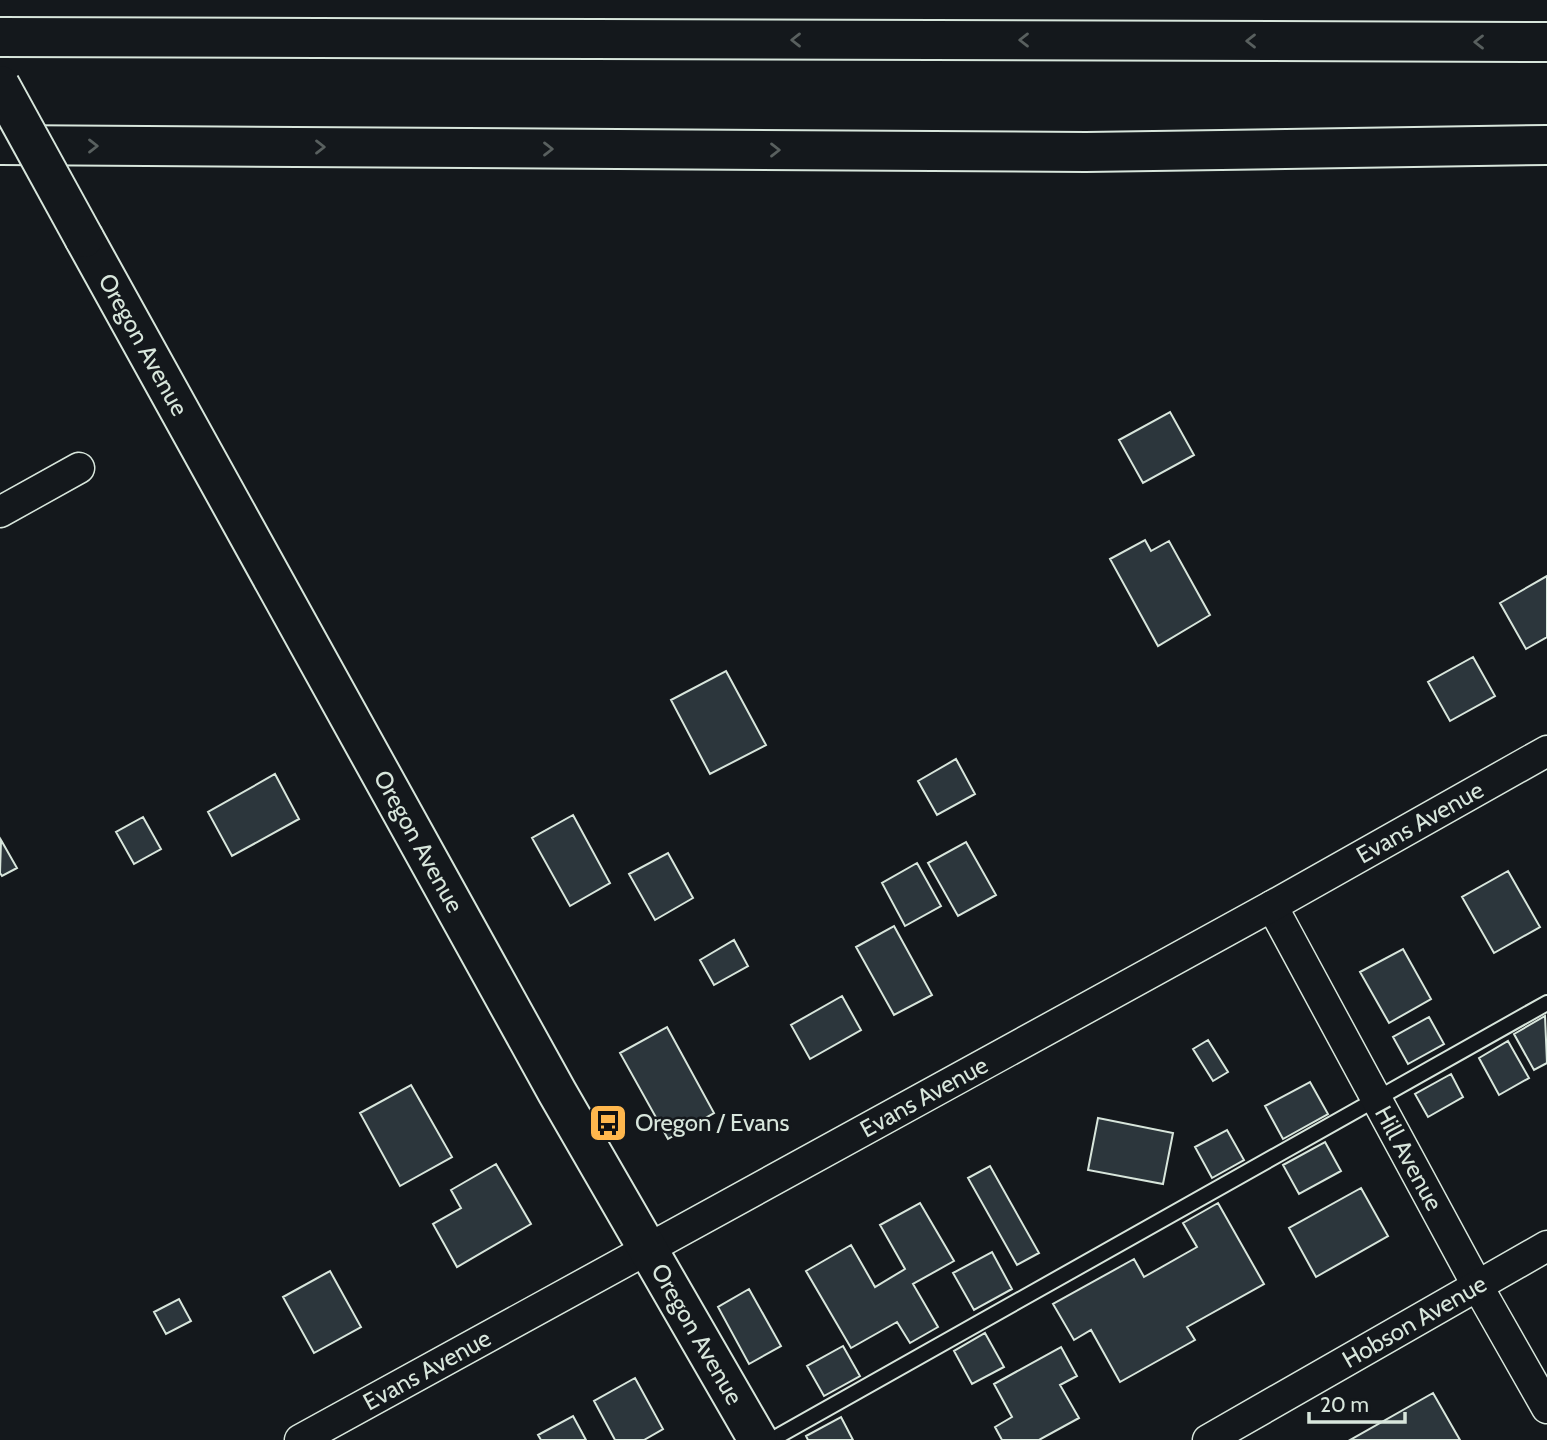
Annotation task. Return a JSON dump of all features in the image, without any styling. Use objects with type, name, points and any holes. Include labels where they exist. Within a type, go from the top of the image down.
[{"type":"main road","points":[[0,37],[1547,42]]},
{"type":"main road","name":"Oregon Avenue","points":[[0,85],[551,1080],[758,1440]]},
{"type":"main road","points":[[0,145],[1086,152],[1547,145]]},
{"type":"street","points":[[0,512],[79,468]]},
{"type":"street","name":"Evans Avenue","points":[[300,1440],[1272,906],[1547,751]]},
{"type":"street","name":"Hill Avenue","points":[[1272,906],[1547,1408]]},
{"type":"street","name":"Hobson Avenue","points":[[1208,1440],[1547,1246]]},
{"type":"lane","points":[[771,1440],[1547,1003]]},
{"type":"building","points":[[1170,412],[1194,455],[1143,483],[1119,440]]},
{"type":"building","points":[[1145,540],[1151,551],[1169,541],[1210,615],[1158,646],[1110,559]]},
{"type":"building","points":[[1547,576],[1547,637],[1526,649],[1500,603]]},
{"type":"building","points":[[1473,657],[1495,696],[1450,721],[1428,682]]},
{"type":"building","points":[[726,671],[766,745],[710,774],[671,700]]},
{"type":"building","points":[[956,759],[975,794],[937,815],[918,781]]},
{"type":"building","points":[[275,774],[299,819],[232,856],[208,812]]},
{"type":"building","points":[[573,815],[610,883],[570,906],[532,838]]},
{"type":"building","points":[[143,817],[161,849],[134,864],[116,832]]},
{"type":"building","points":[[1,840],[17,868],[2,876],[0,873]]},
{"type":"building","points":[[966,842],[996,895],[958,916],[928,863]]},
{"type":"building","points":[[668,853],[693,898],[655,920],[629,874]]},
{"type":"building","points":[[917,863],[941,906],[905,926],[882,883]]},
{"type":"building","points":[[1508,871],[1540,927],[1494,953],[1462,897]]},
{"type":"building","points":[[894,926],[932,995],[894,1015],[856,947]]},
{"type":"building","points":[[734,940],[748,966],[714,985],[700,960]]},
{"type":"building","points":[[1403,949],[1431,999],[1389,1023],[1360,972]]},
{"type":"building","points":[[842,996],[861,1030],[810,1059],[791,1025]]},
{"type":"building","points":[[1545,1016],[1547,1063],[1534,1070],[1514,1034]]},
{"type":"building","points":[[1429,1017],[1444,1044],[1408,1064],[1393,1037]]},
{"type":"building","points":[[667,1027],[714,1113],[668,1139],[620,1053]]},
{"type":"building","points":[[1208,1040],[1228,1072],[1213,1081],[1193,1049]]},
{"type":"building","points":[[1508,1041],[1529,1078],[1499,1095],[1479,1058]]},
{"type":"building","points":[[1451,1074],[1463,1097],[1428,1117],[1415,1094]]},
{"type":"building","points":[[1310,1082],[1328,1114],[1283,1139],[1265,1106]]},
{"type":"building","points":[[411,1085],[452,1157],[400,1186],[360,1113]]},
{"type":"building","points":[[1098,1118],[1173,1133],[1163,1184],[1088,1170]]},
{"type":"building","points":[[1227,1130],[1244,1160],[1212,1178],[1195,1147]]},
{"type":"building","points":[[1325,1142],[1341,1171],[1299,1194],[1283,1165]]},
{"type":"building","points":[[496,1164],[531,1224],[457,1267],[433,1224],[461,1208],[451,1190]]},
{"type":"building","points":[[990,1166],[1039,1253],[1017,1265],[968,1178]]},
{"type":"building","points":[[1361,1188],[1388,1236],[1316,1277],[1289,1228]]},
{"type":"building","points":[[920,1203],[954,1261],[913,1284],[938,1327],[910,1343],[897,1322],[851,1348],[806,1271],[851,1245],[875,1287],[905,1269],[880,1225]]},
{"type":"building","points":[[1218,1203],[1264,1284],[1187,1327],[1195,1340],[1120,1382],[1091,1330],[1074,1340],[1053,1304],[1134,1259],[1144,1277],[1197,1247],[1183,1223]]},
{"type":"building","points":[[992,1252],[1012,1289],[974,1310],[953,1273]]},
{"type":"building","points":[[330,1271],[361,1327],[314,1353],[283,1297]]},
{"type":"building","points":[[749,1289],[781,1346],[749,1364],[718,1307]]},
{"type":"building","points":[[179,1299],[191,1321],[166,1334],[154,1312]]},
{"type":"building","points":[[985,1333],[1004,1367],[972,1384],[954,1351]]},
{"type":"building","points":[[843,1346],[860,1376],[824,1396],[807,1366]]},
{"type":"building","points":[[1061,1347],[1077,1376],[1060,1385],[1079,1418],[1039,1440],[1002,1440],[995,1427],[1012,1417],[994,1384]]},
{"type":"building","points":[[635,1378],[663,1429],[644,1440],[615,1440],[594,1401]]},
{"type":"building","points":[[1433,1393],[1460,1440],[1350,1440]]},
{"type":"building","points":[[573,1416],[586,1440],[541,1440],[538,1435]]},
{"type":"building","points":[[841,1417],[853,1440],[808,1440],[806,1436]]},
{"type":"place","name":"Oregon / Evans","points":[[608,1123]]}]
